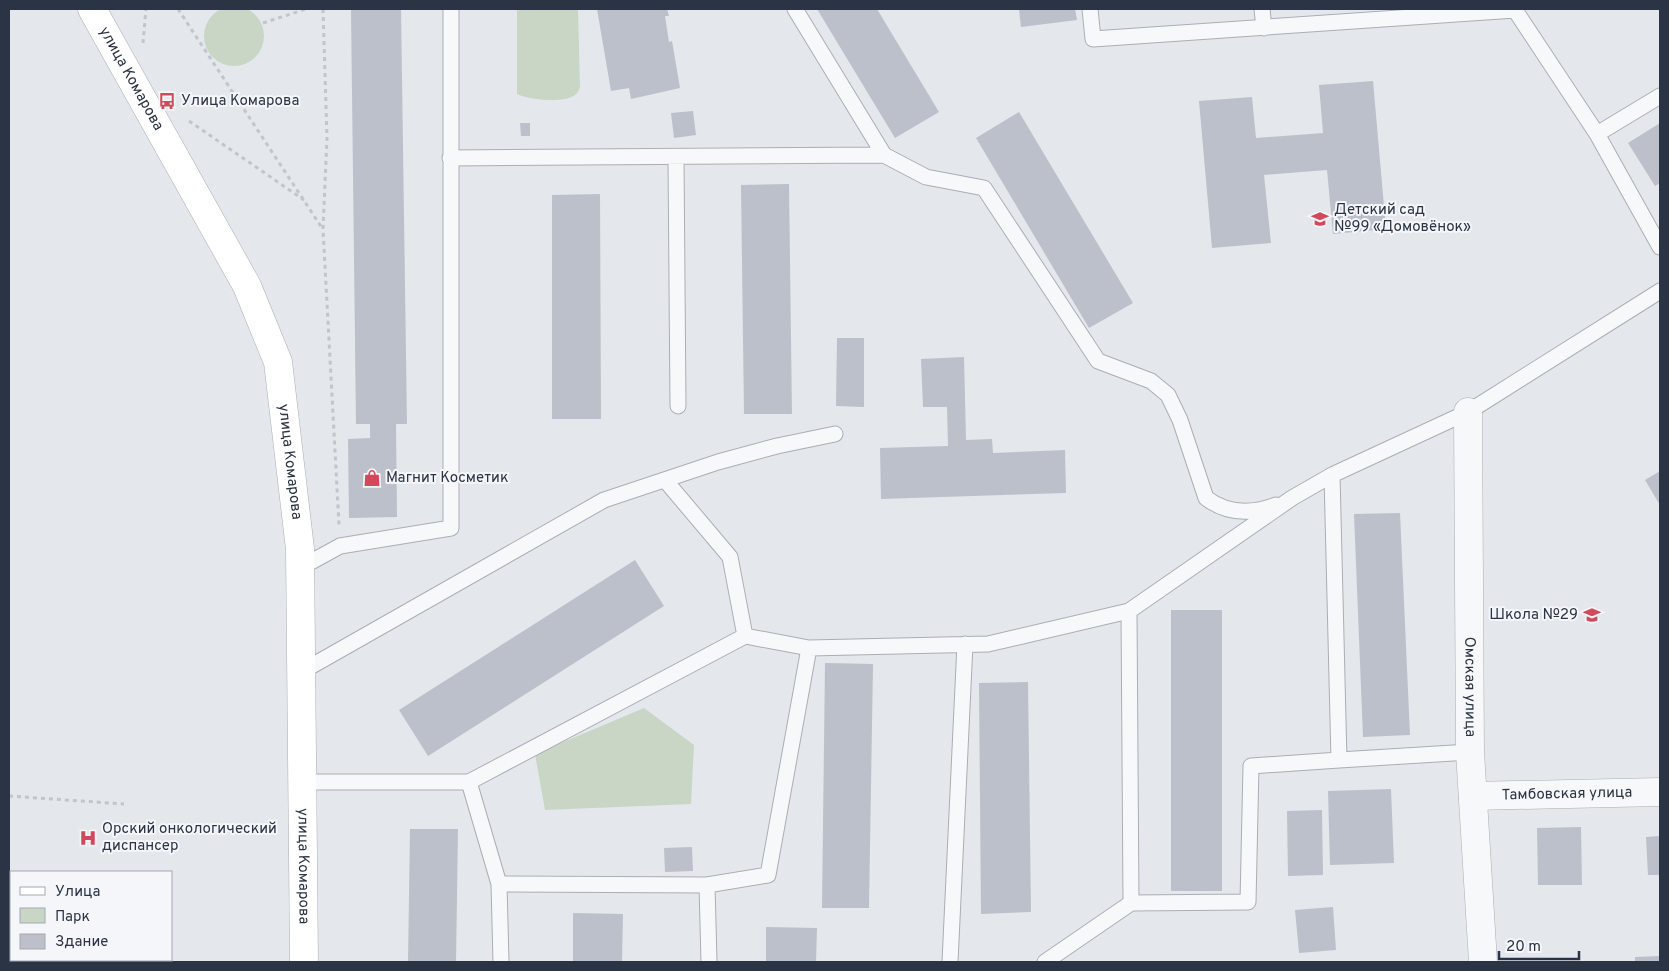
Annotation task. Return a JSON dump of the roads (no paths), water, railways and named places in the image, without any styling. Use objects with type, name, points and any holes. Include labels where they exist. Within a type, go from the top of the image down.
[{"type":"main road","name":"улица Комарова","points":[[92,9],[247,286],[278,362],[300,549],[304,962]]},
{"type":"street","name":"Омская улица","points":[[1468,412],[1470,752],[1483,962]]},
{"type":"street","name":"Тамбовская улица","points":[[1473,796],[1660,792]]},
{"type":"lane","points":[[300,568],[340,546],[451,528],[451,9]]},
{"type":"lane","points":[[795,9],[884,155]]},
{"type":"lane","points":[[1090,9],[1093,39],[1264,28],[1322,16],[1515,10],[1597,134],[1660,247]]},
{"type":"lane","points":[[1262,9],[1264,28]]},
{"type":"lane","points":[[1597,134],[1660,96]]},
{"type":"lane","points":[[450,158],[884,155],[926,177],[984,188],[1098,361],[1151,381],[1168,395],[1180,420],[1206,498],[1228,511],[1264,509],[1292,498]]},
{"type":"lane","points":[[676,157],[678,406]]},
{"type":"lane","points":[[303,782],[469,782],[745,636],[809,648],[988,644],[1129,611],[1292,498],[1332,475],[1468,412],[1660,291]]},
{"type":"lane","points":[[301,672],[604,500],[777,446],[835,434]]},
{"type":"lane","points":[[1332,475],[1339,760]]},
{"type":"lane","points":[[665,480],[730,557],[745,636]]},
{"type":"lane","points":[[1129,611],[1131,903]]},
{"type":"lane","points":[[950,962],[965,644]]},
{"type":"lane","points":[[499,884],[707,885],[768,875],[809,648]]},
{"type":"lane","points":[[1045,962],[1131,903],[1248,902],[1251,766],[1470,752]]},
{"type":"lane","points":[[469,782],[499,884],[501,962]]},
{"type":"lane","points":[[707,885],[709,962]]},
{"type":"place","name":"Улица Комарова","points":[[167,101]]},
{"type":"place","name":"Детский сад №99 «Домовёнок»","points":[[1320,219]]},
{"type":"place","name":"Магнит Косметик","points":[[372,478]]},
{"type":"place","name":"Школа №29","points":[[1592,615]]},
{"type":"place","name":"Орский онкологический диспансер","points":[[88,838]]}]
